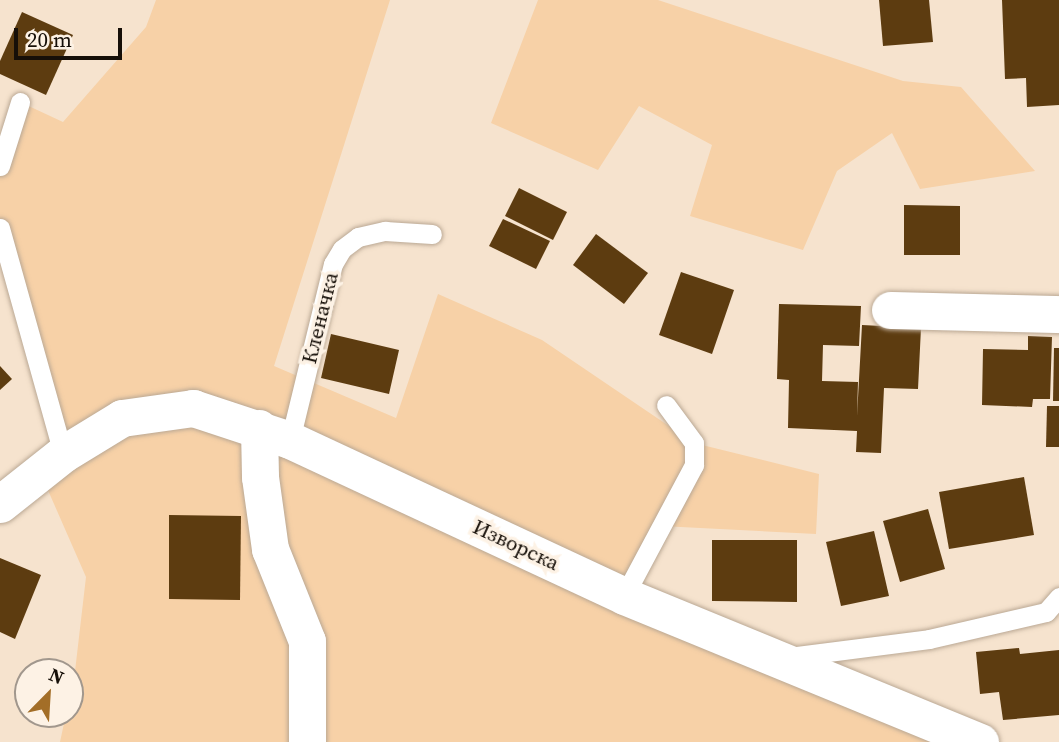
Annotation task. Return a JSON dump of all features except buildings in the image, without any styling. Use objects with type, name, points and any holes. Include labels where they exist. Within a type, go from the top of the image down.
[{"type":"street","points":[[890,310],[1059,314]]},
{"type":"street","points":[[0,504],[63,454],[122,418],[159,409],[193,408],[275,434],[260,477],[270,549],[307,641],[307,742]]},
{"type":"street","name":"Изворска","points":[[275,434],[624,596],[981,742]]},
{"type":"lane","points":[[0,166],[20,102]]},
{"type":"lane","points":[[0,228],[63,454]]},
{"type":"lane","name":"Кленачка","points":[[275,434],[330,275],[342,249],[358,237],[385,231],[432,234]]},
{"type":"lane","points":[[624,596],[694,465],[694,443],[666,405]]},
{"type":"lane","points":[[775,659],[929,639],[1046,612],[1059,597]]},
{"type":"shaded area","points":[[156,0],[390,0],[274,366],[396,418],[438,294],[542,340],[694,443],[819,474],[816,534],[661,526],[624,596],[977,742],[60,742],[63,728],[84,728],[84,658],[77,658],[86,577],[40,472],[63,454],[0,228],[0,166],[20,102],[63,122],[146,27]]},
{"type":"shaded area","points":[[538,0],[658,0],[903,81],[961,87],[1035,171],[920,189],[892,133],[837,171],[803,250],[690,216],[712,145],[639,106],[598,170],[491,123]]}]
